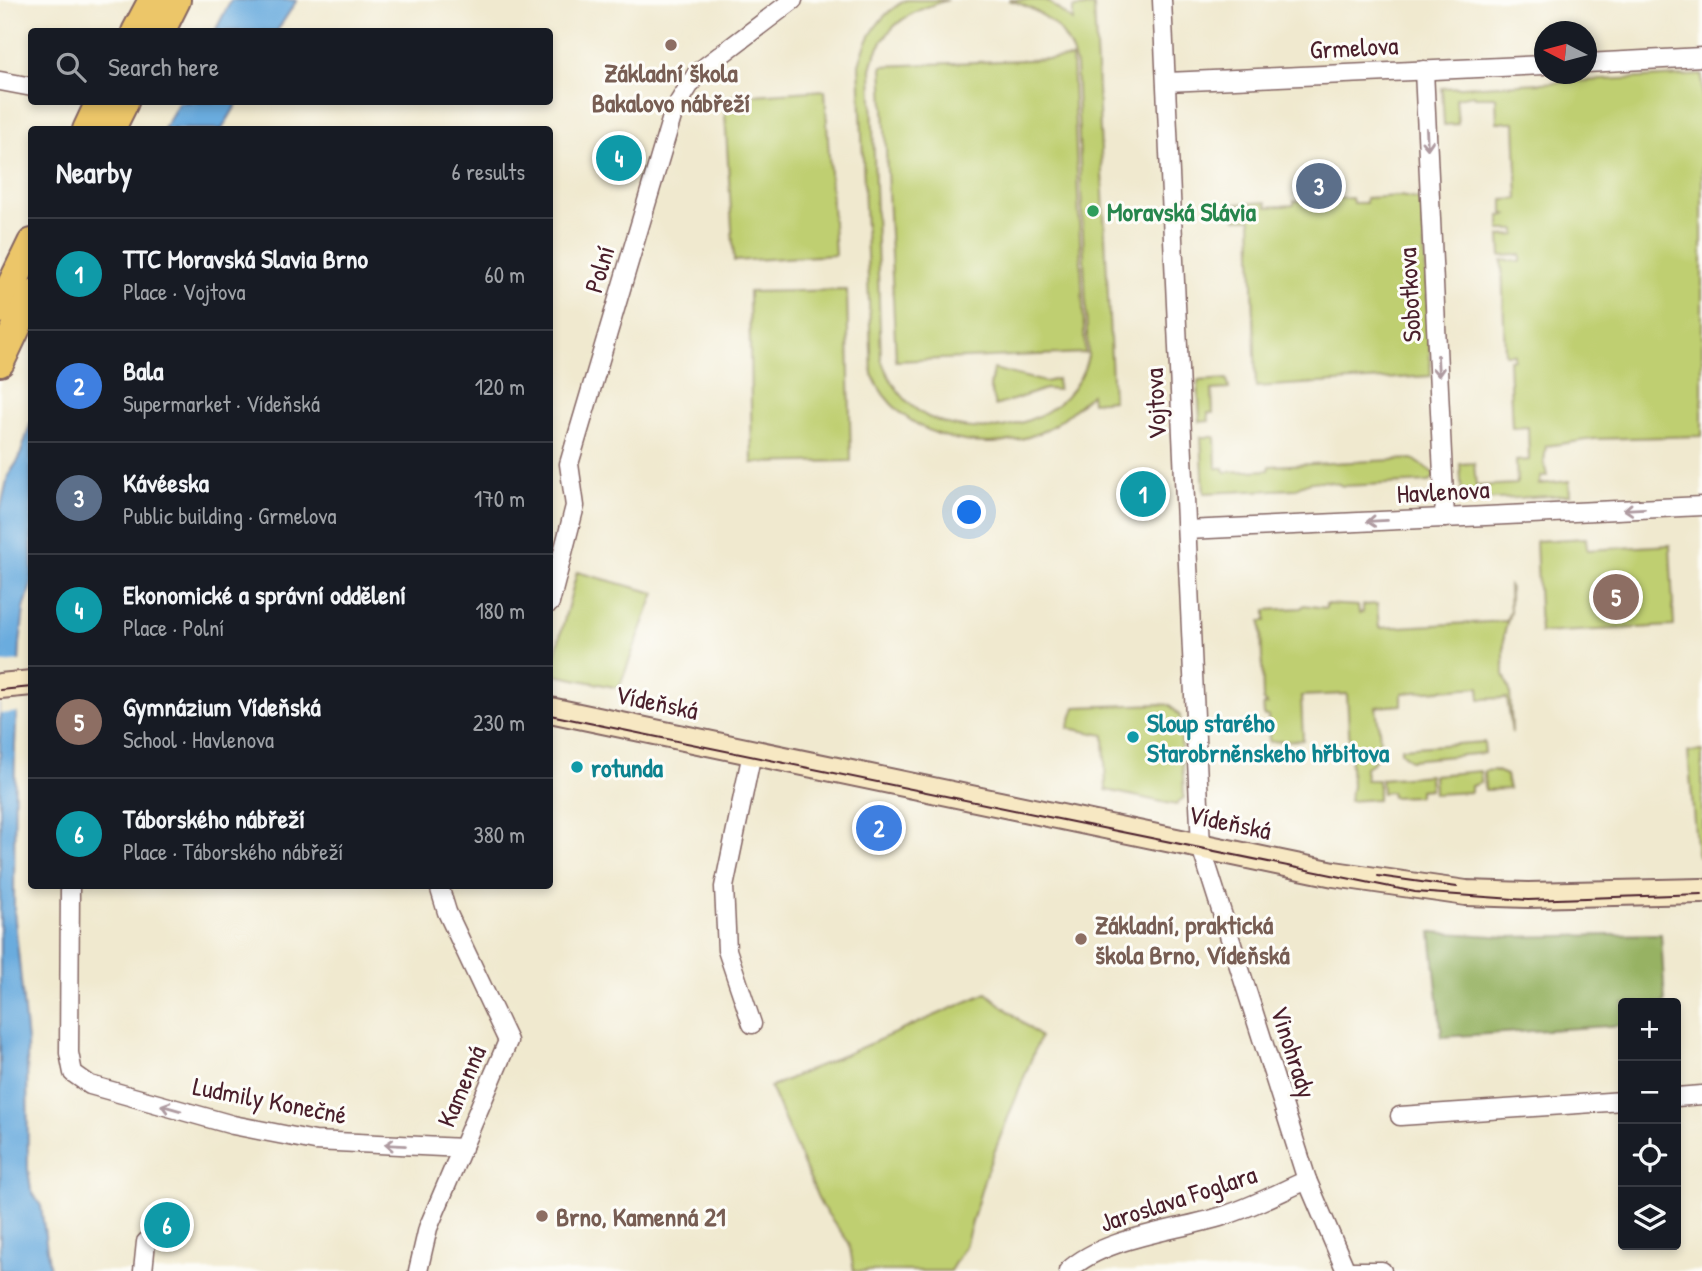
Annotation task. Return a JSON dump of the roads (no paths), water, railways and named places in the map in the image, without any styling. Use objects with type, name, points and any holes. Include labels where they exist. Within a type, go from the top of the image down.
[{"type":"main road","points":[[138,28],[153,0]]},
{"type":"main road","points":[[162,28],[176,0]]},
{"type":"main road","points":[[92,126],[113,108]]},
{"type":"main road","points":[[0,309],[28,251]]},
{"type":"main road","points":[[0,362],[28,302]]},
{"type":"main road","points":[[0,686],[28,683]]},
{"type":"main road","name":"Vídeňská","points":[[553,711],[1334,874],[1466,893],[1528,895],[1702,891]]},
{"type":"street","name":"Polní","points":[[553,591],[575,506],[569,464],[674,110],[697,73],[793,0]]},
{"type":"street","name":"Vojtova","points":[[1162,0],[1201,847]]},
{"type":"street","points":[[1597,62],[1702,57]]},
{"type":"street","name":"Grmelova","points":[[1167,82],[1534,65]]},
{"type":"street","name":"Sobotkova","points":[[1424,70],[1445,518]]},
{"type":"street","points":[[0,82],[28,86]]},
{"type":"street","name":"Havlenova","points":[[1186,530],[1702,506]]},
{"type":"street","points":[[752,753],[724,887],[727,950],[752,1024]]},
{"type":"street","name":"Vinohrady","points":[[1201,847],[1307,1180],[1346,1271]]},
{"type":"street","name":"Ludmily Konečné","points":[[70,889],[69,1053],[74,1073],[90,1085],[244,1127],[315,1141],[463,1149]]},
{"type":"street","name":"Kamenná","points":[[418,1271],[428,1228],[508,1041],[447,912],[440,889]]},
{"type":"street","points":[[1681,1097],[1702,1096]]},
{"type":"street","points":[[1401,1116],[1618,1101]]},
{"type":"street","name":"Jaroslava Foglara","points":[[1068,1271],[1078,1261],[1100,1250],[1225,1216],[1307,1180]]},
{"type":"street","points":[[143,1271],[146,1242]]},
{"type":"street","points":[[1346,1271],[1382,1271]]},
{"type":"water","points":[[231,0],[297,0],[279,28],[217,28]]},
{"type":"water","points":[[177,105],[236,105],[224,126],[166,126]]},
{"type":"water","points":[[28,431],[28,596],[20,644],[15,746],[14,910],[27,1042],[28,1169],[31,1190],[41,1206],[50,1271],[0,1271],[0,511],[8,476],[19,459]]},
{"type":"tram line","points":[[0,690],[28,687]]},
{"type":"tram line","points":[[553,716],[1415,892],[1528,900],[1702,894]]},
{"type":"tram line","points":[[1378,876],[1457,887]]},
{"type":"place","name":"Základní škola Bakalovo nábřeží","points":[[671,45]]},
{"type":"place","name":"Ekonomické a správní oddělení","points":[[619,158]]},
{"type":"place","name":"Kávéeska","points":[[1319,186]]},
{"type":"place","name":"Moravská Slávia","points":[[1093,211]]},
{"type":"place","name":"TTC Moravská Slavia Brno","points":[[1143,494]]},
{"type":"place","name":"Gymnázium Vídeňská","points":[[1616,597]]},
{"type":"place","name":"Sloup starého Starobrněnskeho hřbitova","points":[[1133,737]]},
{"type":"place","name":"rotunda","points":[[577,767]]},
{"type":"place","name":"Bala","points":[[879,828]]},
{"type":"place","name":"Základní, praktická škola Brno, Vídeňská","points":[[1081,939]]},
{"type":"place","name":"Brno, Kamenná 21","points":[[542,1216]]},
{"type":"place","name":"Táborského nábřeží","points":[[167,1225]]}]
